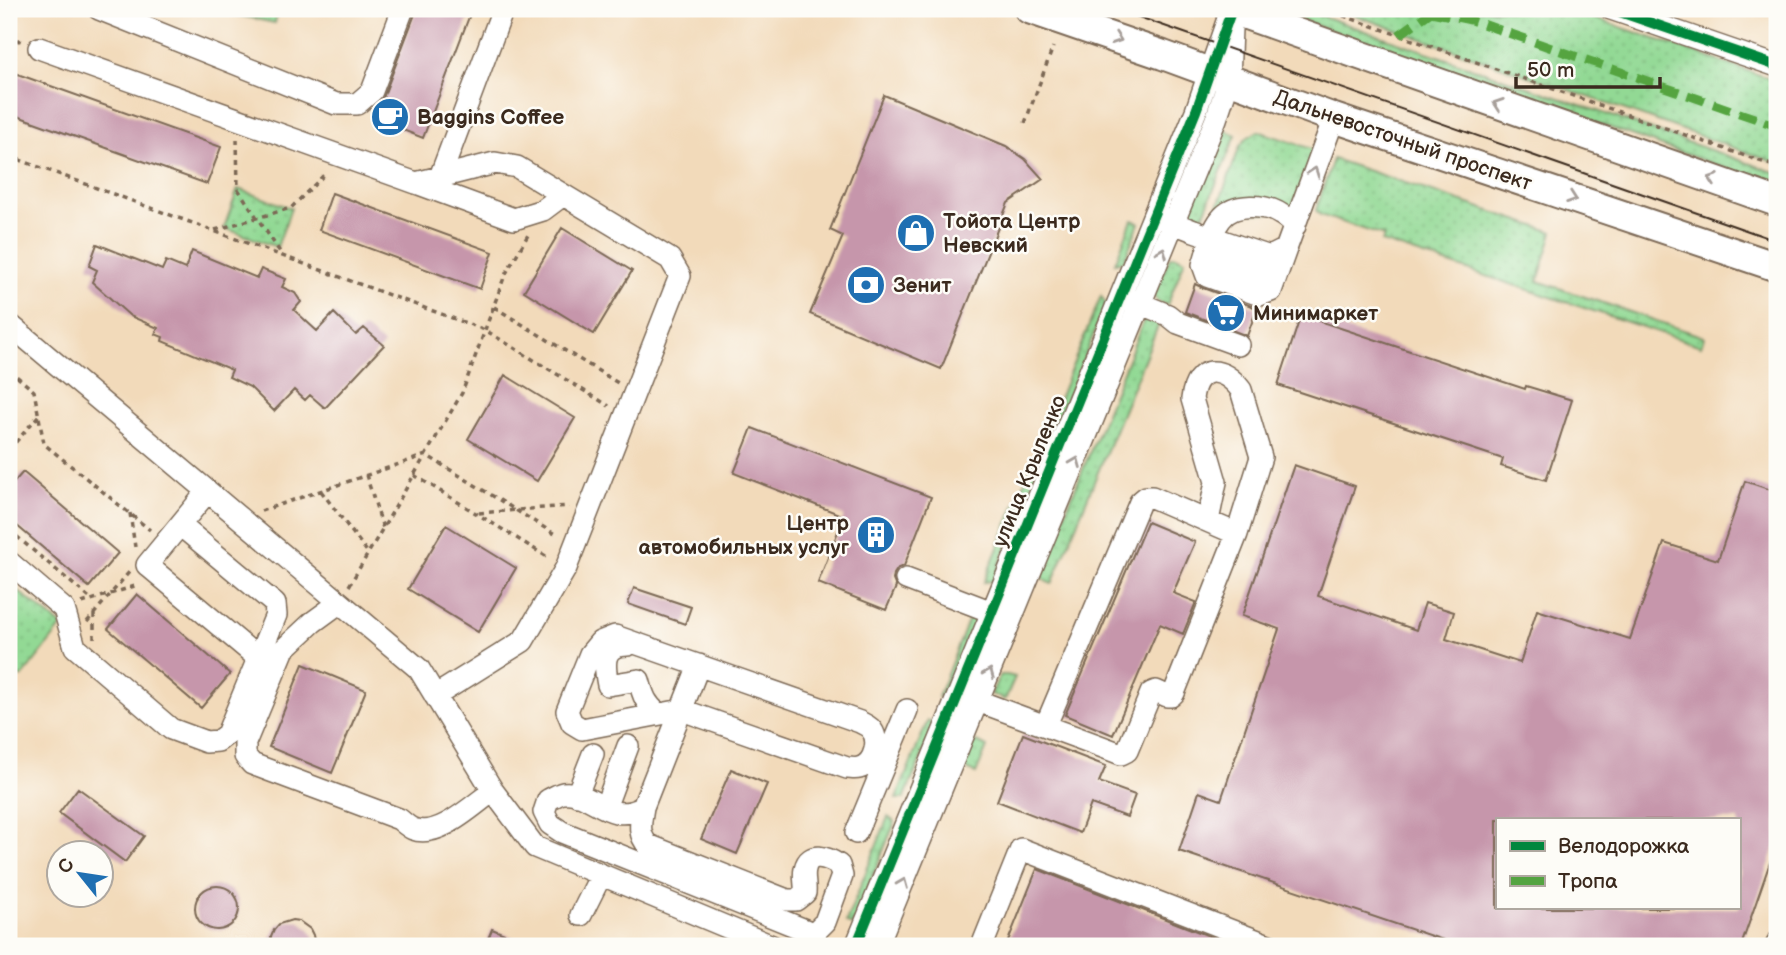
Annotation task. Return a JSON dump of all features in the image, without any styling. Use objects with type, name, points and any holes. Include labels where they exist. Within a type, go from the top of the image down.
[{"type":"main road","name":"Дальневосточный проспект","points":[[1029,9],[1334,118],[1777,267]]},
{"type":"main road","points":[[1231,9],[1777,202]]},
{"type":"street","points":[[99,9],[336,104],[357,104],[372,91],[403,9]]},
{"type":"street","points":[[440,177],[503,9]]},
{"type":"street","name":"улица Крыленко","points":[[968,697],[992,612],[1121,296],[1216,119],[1219,76],[1231,9]]},
{"type":"street","points":[[1624,11],[1777,66]]},
{"type":"street","points":[[39,48],[514,219],[543,210],[563,195]]},
{"type":"street","points":[[1295,226],[1281,214],[1265,207],[1244,207],[1223,216],[1216,226],[1203,265],[1207,276],[1260,295],[1270,290],[1295,226],[1334,118]]},
{"type":"street","points":[[416,183],[495,163],[517,167],[670,259],[680,276],[566,568],[523,641],[435,696]]},
{"type":"street","points":[[1164,219],[1210,245],[1270,257],[1286,249]]},
{"type":"street","name":"улица Крыленко","points":[[877,946],[968,697],[1141,304],[1164,219]]},
{"type":"street","points":[[1121,296],[1168,315],[1178,323],[1238,345]]},
{"type":"street","points":[[9,324],[419,669],[493,791],[536,847],[772,946]]},
{"type":"street","points":[[968,697],[1121,754],[1127,751],[1151,693],[1156,691],[1167,696],[1174,693],[1237,534],[1261,457],[1241,390],[1227,377],[1209,372],[1199,376],[1193,387],[1192,399],[1216,482],[1208,522]]},
{"type":"street","points":[[206,492],[165,543],[150,567],[258,658]]},
{"type":"street","points":[[1046,725],[1140,502],[1146,497],[1152,497],[1237,534]]},
{"type":"street","points":[[9,562],[64,609],[75,647],[171,729],[206,742],[218,741],[227,734],[276,615],[275,604],[180,525]]},
{"type":"street","points":[[906,579],[992,612]]},
{"type":"street","points":[[339,603],[313,622],[284,649],[245,743],[245,756],[252,764],[399,819],[412,829],[429,831],[445,825],[493,791]]},
{"type":"street","points":[[615,636],[699,665],[860,722],[872,729],[876,739],[875,752],[870,762],[860,768],[847,768],[682,710],[582,729],[572,723],[567,711],[590,654],[600,642],[615,636]]},
{"type":"street","points":[[640,644],[618,645],[607,653],[604,665],[608,685],[639,680],[642,695],[648,705],[659,714]]},
{"type":"street","points":[[643,807],[622,814],[577,795],[563,793],[548,800],[544,811],[550,824],[562,832],[810,932],[817,930],[825,922],[842,876],[839,865],[829,858],[820,856],[806,864],[805,893],[796,900],[787,900],[648,845],[643,839],[640,830],[643,807],[699,665]]},
{"type":"street","points":[[856,833],[907,710]]},
{"type":"street","name":"улица Крыленко","points":[[856,946],[956,727]]},
{"type":"street","points":[[605,808],[628,746]]},
{"type":"street","points":[[577,795],[593,754]]},
{"type":"street","points":[[982,946],[1021,849],[1271,946]]},
{"type":"street","points":[[581,915],[601,875]]},
{"type":"path","points":[[1324,9],[1777,167]]},
{"type":"path","points":[[1024,123],[1053,47]]},
{"type":"path","points":[[237,119],[238,188],[283,257]]},
{"type":"path","points":[[9,156],[485,330],[625,417]]},
{"type":"path","points":[[213,231],[291,208],[342,157]]},
{"type":"path","points":[[339,603],[462,393],[505,275],[543,210]]},
{"type":"path","points":[[494,307],[634,393]]},
{"type":"path","points":[[9,370],[34,391],[44,444],[165,543]]},
{"type":"path","points":[[9,450],[39,415]]},
{"type":"path","points":[[239,519],[426,455]]},
{"type":"path","points":[[426,455],[574,547]]},
{"type":"path","points":[[366,475],[383,528]]},
{"type":"path","points":[[414,475],[566,568]]},
{"type":"path","points":[[321,491],[368,553]]},
{"type":"path","points":[[477,513],[591,504]]},
{"type":"path","points":[[130,513],[137,556],[150,567]]},
{"type":"path","points":[[9,530],[92,600]]},
{"type":"path","points":[[64,609],[111,593],[150,567]]},
{"type":"path","points":[[72,639],[111,593],[150,567]]},
{"type":"green space","points":[[208,9],[278,9],[275,23]]},
{"type":"green space","points":[[1302,9],[1777,173],[1777,186],[1298,19]]},
{"type":"green space","points":[[1337,9],[1568,9],[1777,81],[1777,163]]},
{"type":"green space","points":[[1222,129],[1236,135],[1200,223],[1189,219],[1187,215]]},
{"type":"green space","points":[[1258,131],[1318,151],[1295,212],[1215,214],[1240,146]]},
{"type":"green space","points":[[1333,159],[1553,232],[1538,281],[1704,337],[1701,346],[1382,242],[1384,236],[1320,215],[1316,210]]},
{"type":"green space","points":[[238,189],[291,208],[277,247],[224,228]]},
{"type":"green space","points":[[1132,220],[1139,223],[1124,261],[1115,263]]},
{"type":"green space","points":[[1176,256],[1185,260],[1167,305],[1153,296],[1170,257]]},
{"type":"green space","points":[[1101,296],[1106,304],[1058,422],[1049,423]]},
{"type":"green space","points":[[1152,318],[1160,321],[1052,584],[1044,580],[1041,572],[1144,320]]},
{"type":"green space","points":[[1039,447],[1044,454],[993,581],[984,582]]},
{"type":"green space","points":[[9,584],[62,626],[22,677],[9,672]]},
{"type":"green space","points":[[971,614],[977,621],[946,697],[938,697]]},
{"type":"green space","points":[[1001,675],[1015,677],[1005,700],[991,694]]},
{"type":"green space","points":[[928,720],[935,725],[904,799],[896,799]]},
{"type":"green space","points":[[977,742],[987,747],[976,774],[963,764],[970,746]]},
{"type":"green space","points":[[888,817],[895,822],[852,926],[846,922]]},
{"type":"building","points":[[417,9],[472,9],[423,138],[375,119]]},
{"type":"building","points":[[9,71],[221,147],[207,184],[9,113]]},
{"type":"building","name":"Тойота Центр Невский","points":[[884,95],[1006,146],[1025,159],[1043,179],[1008,203],[941,369],[810,314],[843,236],[830,230]]},
{"type":"building","points":[[332,193],[493,252],[480,289],[319,230]]},
{"type":"building","points":[[562,228],[632,271],[594,334],[524,291]]},
{"type":"building","points":[[97,244],[162,270],[166,261],[185,269],[192,251],[257,278],[261,269],[286,279],[282,287],[295,293],[301,302],[294,310],[317,331],[334,313],[356,335],[364,328],[384,345],[325,408],[310,395],[305,400],[294,390],[274,411],[250,387],[229,377],[232,370],[162,341],[163,337],[155,334],[158,328],[130,316],[92,282],[97,270],[89,266]]},
{"type":"building","points":[[1195,284],[1257,308],[1247,336],[1185,312]]},
{"type":"building","points":[[1301,315],[1525,389],[1526,386],[1572,400],[1546,480],[1501,466],[1503,459],[1278,385]]},
{"type":"building","points":[[505,375],[575,418],[537,481],[468,439]]},
{"type":"building","name":"Центр автомобильных услуг","points":[[752,428],[931,497],[904,566],[898,568],[894,574],[896,587],[886,610],[818,583],[844,516],[734,473]]},
{"type":"building","points":[[1294,465],[1355,486],[1318,596],[1416,630],[1425,603],[1454,612],[1446,639],[1520,663],[1537,610],[1630,639],[1664,543],[1718,560],[1745,481],[1777,492],[1777,842],[1741,946],[1461,946],[1179,851],[1199,792],[1221,800],[1279,629],[1242,616]]},
{"type":"building","points":[[23,472],[118,553],[89,587],[9,519],[9,488]]},
{"type":"building","points":[[1147,522],[1195,542],[1173,593],[1196,602],[1183,634],[1160,624],[1113,735],[1065,715]]},
{"type":"building","points":[[446,525],[516,568],[478,632],[408,589]]},
{"type":"building","points":[[634,588],[691,607],[685,624],[628,604]]},
{"type":"building","points":[[137,594],[230,674],[201,708],[108,629]]},
{"type":"building","points":[[303,664],[366,690],[332,773],[269,747]]},
{"type":"building","points":[[1023,734],[1106,766],[1099,782],[1135,795],[1127,817],[1091,804],[1080,833],[997,801]]},
{"type":"building","points":[[731,769],[767,784],[737,854],[701,839]]},
{"type":"building","points":[[78,788],[144,836],[125,862],[116,855],[116,839],[94,839],[59,813]]},
{"type":"building","points":[[1037,869],[1235,946],[1006,946]]},
{"type":"building","points":[[217,886],[232,893],[239,908],[232,923],[217,930],[202,923],[195,908],[202,893]]},
{"type":"building","points":[[299,921],[310,929],[315,946],[271,946],[274,930],[279,924]]},
{"type":"building","points":[[492,929],[534,946],[485,946]]},
{"type":"tram line","points":[[1116,9],[1777,241]]},
{"type":"marked path","points":[[1399,35],[1435,9]]},
{"type":"marked path","points":[[1431,12],[1471,20],[1777,126]]},
{"type":"cycle path","points":[[856,946],[1196,111],[1232,9]]},
{"type":"cycle path","points":[[1611,9],[1777,66]]},
{"type":"place","name":"Baggins Coffee","points":[[390,117]]},
{"type":"place","name":"Тойота Центр Невский","points":[[916,233]]},
{"type":"place","name":"Зенит","points":[[866,285]]},
{"type":"place","name":"Минимаркет","points":[[1226,313]]},
{"type":"place","name":"Центр автомобильных услуг","points":[[876,535]]}]
